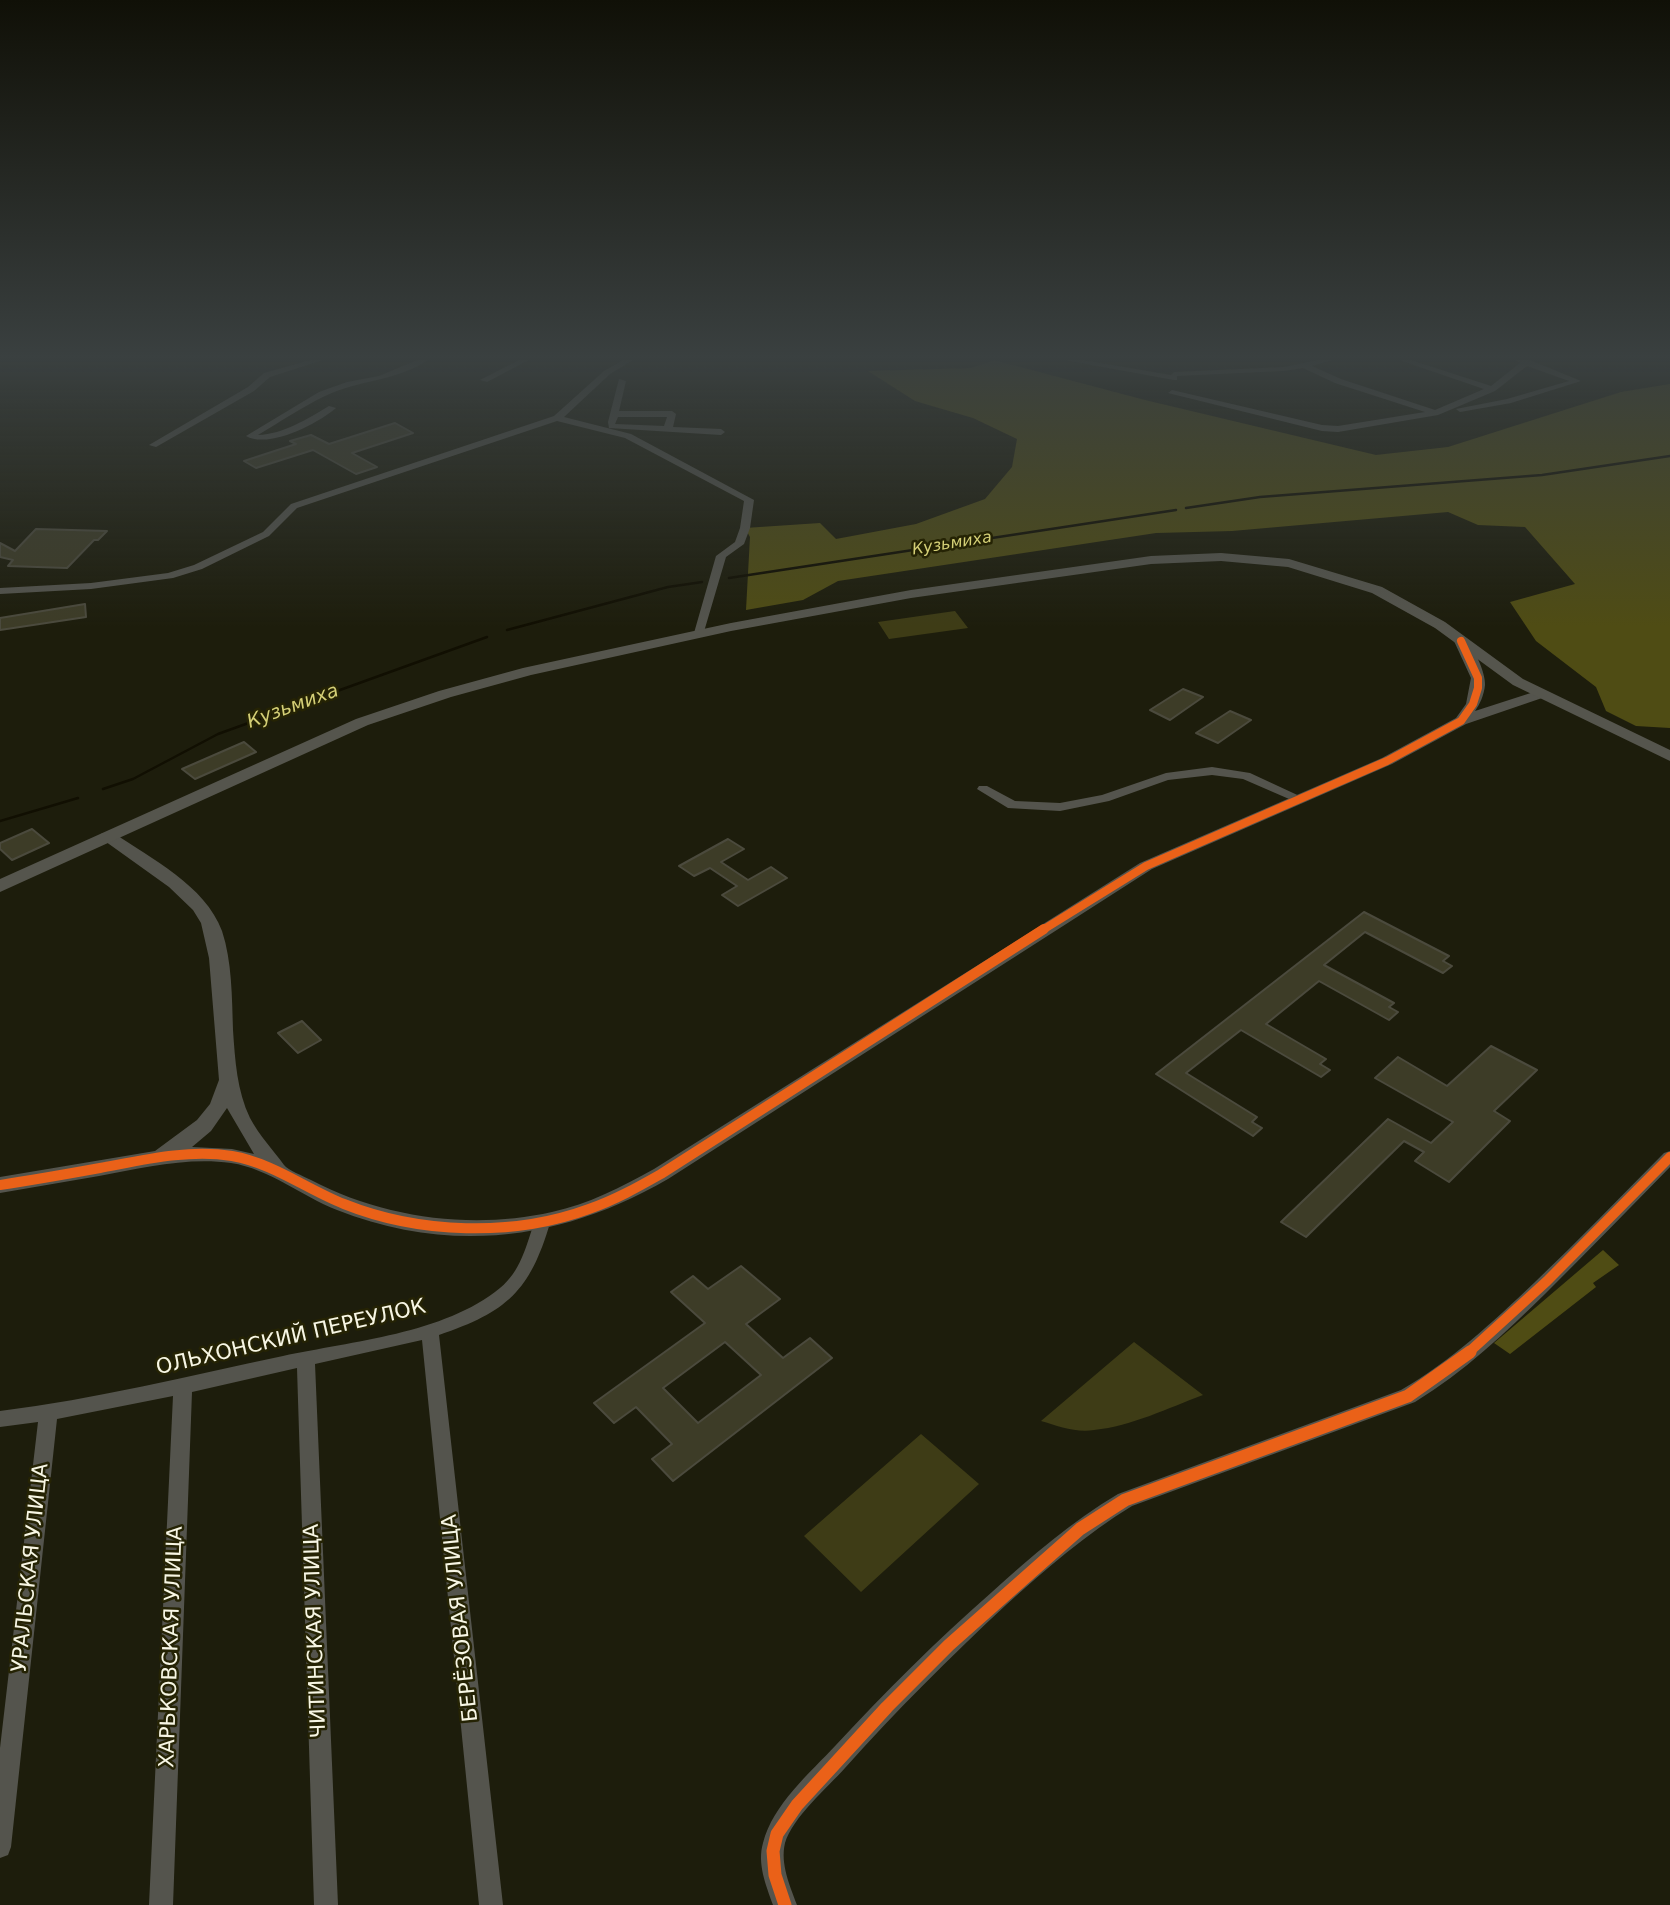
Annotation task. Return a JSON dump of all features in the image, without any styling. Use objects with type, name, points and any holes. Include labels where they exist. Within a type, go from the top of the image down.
[{"type":"main road","points":[[0,886],[312,744],[405,706],[528,671],[699,633],[911,594],[1151,560],[1221,557],[1289,564],[1353,582],[1400,600],[1500,671],[1540,694],[1670,755]]},
{"type":"street","points":[[0,591],[91,586],[169,576],[198,567],[266,534],[294,506],[465,449]]},
{"type":"street","points":[[652,449],[749,500],[745,528],[739,544],[721,556],[699,633]]},
{"type":"street","points":[[1461,641],[1478,678],[1478,688],[1473,704],[1461,721]]},
{"type":"street","points":[[0,1185],[155,1158],[229,1156],[257,1161],[282,1172],[320,1195],[349,1207],[394,1218],[461,1226],[499,1227],[542,1223],[580,1213],[661,1174],[1146,866],[1398,756],[1461,721],[1540,694]]},
{"type":"street","points":[[983,789],[1012,805],[1060,807],[1105,799],[1166,777],[1212,771],[1246,776],[1300,799]]},
{"type":"street","points":[[108,836],[185,893],[207,918],[215,934],[221,974],[228,1082],[233,1106],[245,1130],[282,1172]]},
{"type":"street","points":[[155,1158],[177,1147],[211,1119],[223,1100],[228,1082]]},
{"type":"street","points":[[785,1905],[772,1869],[774,1842],[798,1804],[850,1745],[946,1650],[1052,1552],[1083,1526],[1125,1500],[1408,1396],[1427,1385],[1479,1346],[1578,1251],[1670,1157]]},
{"type":"street","name":"ОЛЬХОНСКИЙ ПЕРЕУЛОК","points":[[0,1419],[48,1414],[183,1388],[430,1331],[484,1308],[505,1294],[520,1279],[530,1261],[542,1223]]},
{"type":"street","name":"БЕРЁЗОВАЯ УЛИЦА","points":[[430,1331],[491,1905]]},
{"type":"street","name":"ЧИТИНСКАЯ УЛИЦА","points":[[306,1358],[326,1905]]},
{"type":"street","name":"ХАРЬКОВСКАЯ УЛИЦА","points":[[161,1905],[183,1388]]},
{"type":"street","name":"УРАЛЬСКАЯ УЛИЦА","points":[[0,1847],[48,1414]]},
{"type":"shaded area","points":[[1015,449],[1350,449],[1376,455],[1431,449],[1670,449],[1670,728],[1636,726],[1606,711],[1596,687],[1536,641],[1510,602],[1575,584],[1525,527],[1478,525],[1448,512],[1232,531],[1156,533],[838,581],[803,600],[746,610],[750,537],[745,528],[820,523],[836,539],[916,524],[985,499],[1012,467]]},
{"type":"shaded area","points":[[955,611],[968,628],[889,639],[878,622]]},
{"type":"shaded area","points":[[1603,1250],[1619,1265],[1593,1283],[1596,1287],[1510,1354],[1494,1343]]},
{"type":"shaded area","points":[[1134,1342],[1203,1395],[1150,1416],[1108,1428],[1081,1431],[1041,1421]]},
{"type":"shaded area","points":[[921,1434],[979,1484],[861,1592],[804,1536]]},
{"type":"building","points":[[281,449],[365,449],[352,453],[377,467],[356,474],[313,450],[256,468],[244,461]]},
{"type":"building","points":[[36,529],[107,531],[98,540],[94,540],[67,568],[8,566],[13,560],[0,557],[0,543],[15,551]]},
{"type":"building","points":[[85,604],[86,617],[0,630],[0,618]]},
{"type":"building","points":[[1183,689],[1203,697],[1170,720],[1150,710]]},
{"type":"building","points":[[1230,711],[1251,720],[1218,743],[1196,733]]},
{"type":"building","points":[[244,742],[256,752],[195,779],[182,769]]},
{"type":"building","points":[[32,829],[49,843],[12,860],[0,849],[0,843]]},
{"type":"building","points":[[728,839],[744,849],[721,862],[748,880],[771,867],[787,878],[738,906],[722,895],[737,886],[710,868],[694,876],[679,866]]},
{"type":"building","points":[[1364,912],[1449,956],[1443,961],[1452,966],[1443,973],[1365,932],[1324,965],[1394,1003],[1389,1007],[1398,1012],[1389,1020],[1319,981],[1266,1024],[1326,1059],[1320,1064],[1330,1070],[1321,1077],[1241,1030],[1186,1073],[1257,1117],[1252,1122],[1262,1128],[1253,1136],[1156,1074]]},
{"type":"building","points":[[302,1021],[321,1040],[298,1053],[278,1033]]},
{"type":"building","points":[[1491,1046],[1537,1070],[1494,1111],[1510,1121],[1449,1182],[1415,1161],[1424,1152],[1404,1141],[1306,1237],[1281,1222],[1388,1119],[1431,1143],[1453,1122],[1375,1078],[1398,1057],[1447,1086]]},
{"type":"building","points":[[741,1266],[780,1299],[746,1324],[783,1358],[810,1338],[832,1358],[673,1481],[652,1459],[672,1444],[636,1407],[614,1423],[594,1403],[705,1323],[671,1292],[693,1276],[708,1289]],"holes":[[[725,1342],[761,1375],[698,1423],[663,1388]]]},
{"type":"waterway","name":"Кузьмиха","points":[[1186,508],[1260,497],[1542,475],[1670,456]]},
{"type":"waterway","name":"Кузьмиха","points":[[729,578],[1176,510]]},
{"type":"waterway","name":"Кузьмиха","points":[[507,630],[668,587],[702,582]]},
{"type":"waterway","name":"Кузьмиха","points":[[103,789],[133,779],[218,734],[487,637]]},
{"type":"waterway","name":"Кузьмиха","points":[[0,821],[78,798]]},
{"type":"cycle path","points":[[0,1185],[163,1157],[215,1154],[263,1165],[348,1206],[404,1221],[463,1228],[493,1227],[552,1220],[590,1209],[661,1174],[1146,866],[1387,761],[1461,721],[1473,704],[1478,688],[1478,678],[1461,641]]},
{"type":"cycle path","points":[[785,1905],[775,1875],[773,1851],[777,1834],[789,1815],[856,1739],[917,1676],[981,1614],[1047,1556],[1085,1525],[1125,1500],[1408,1396],[1425,1386],[1501,1325],[1670,1157]]}]
